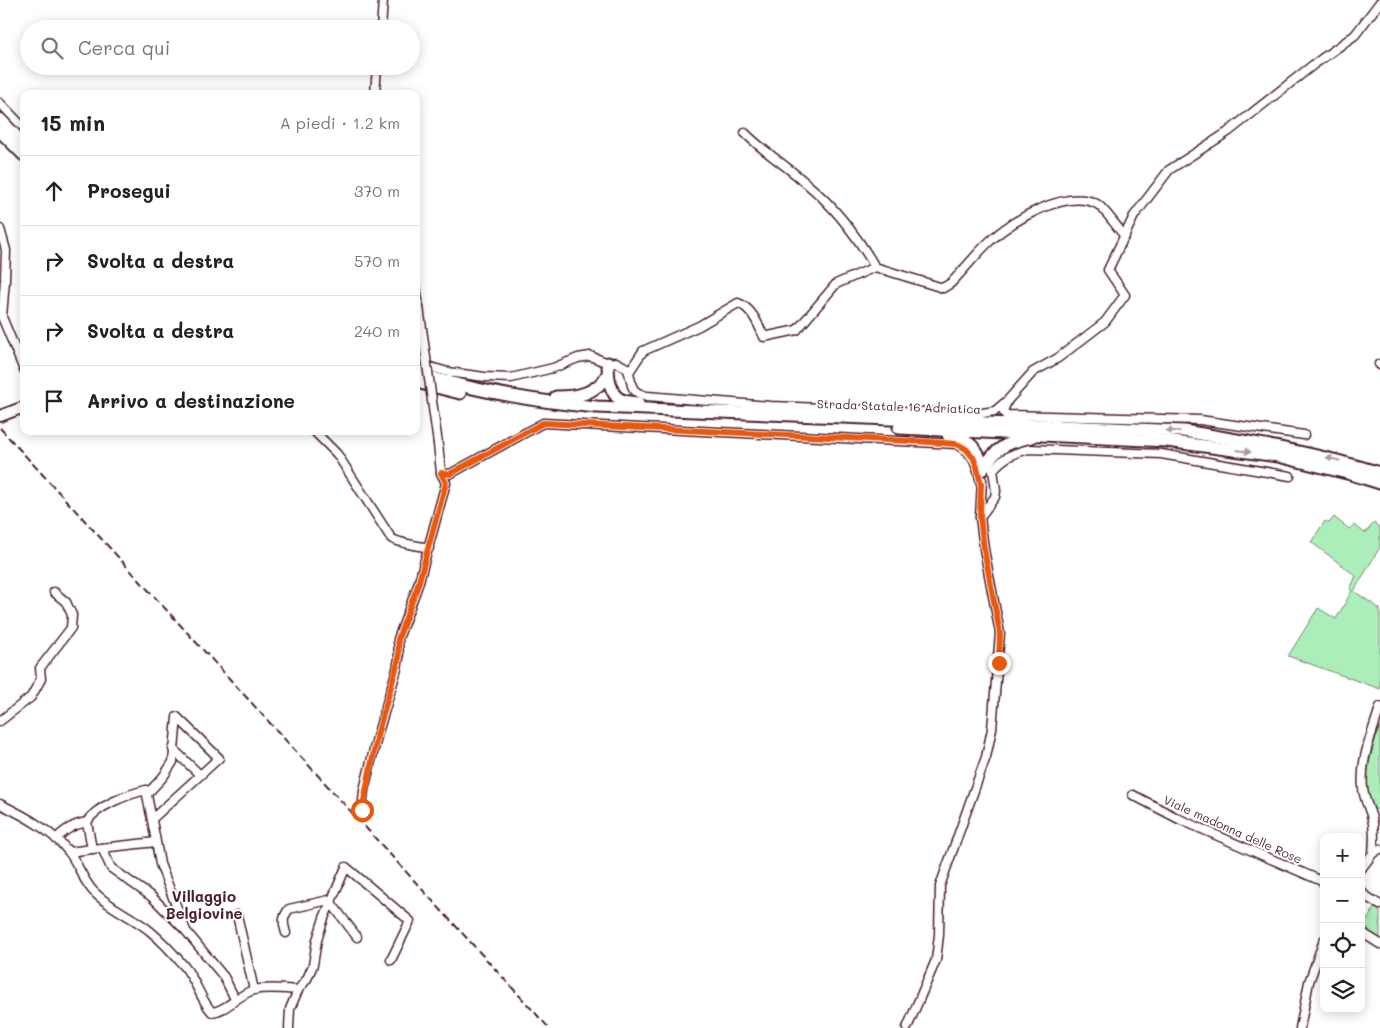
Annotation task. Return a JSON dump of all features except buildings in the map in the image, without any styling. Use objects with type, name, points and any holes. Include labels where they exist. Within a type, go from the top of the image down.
[{"type":"highway","points":[[0,119],[20,140]]},
{"type":"highway","points":[[0,131],[20,151]]},
{"type":"highway","points":[[519,397],[567,397],[588,392],[598,388],[608,368]]},
{"type":"highway","points":[[608,368],[614,394],[623,401],[697,412]]},
{"type":"highway","name":"Strada Statale 16 Adriatica","points":[[420,375],[519,397],[597,407],[1184,431],[1276,446],[1345,462],[1380,473]]},
{"type":"highway","name":"Strada Statale 16 Adriatica","points":[[420,383],[494,401],[578,414],[1167,441],[1278,456],[1380,483]]},
{"type":"highway","points":[[929,429],[955,436],[971,443],[977,451],[984,468]]},
{"type":"highway","points":[[984,468],[991,455],[999,449],[1042,434]]},
{"type":"main road","points":[[0,416],[20,408]]},
{"type":"street","points":[[381,20],[383,0]]},
{"type":"street","points":[[420,364],[448,372],[511,378],[553,368],[578,358],[590,356],[608,368],[616,362],[622,364],[628,372],[632,388],[639,394],[647,396],[771,406],[976,414],[995,411],[1008,400],[1033,372],[1058,358],[1105,322],[1125,295],[1108,270],[1134,216],[1168,170],[1228,132],[1355,35],[1380,2]]},
{"type":"street","points":[[375,90],[376,75]]},
{"type":"street","points":[[0,103],[20,124]]},
{"type":"street","points":[[744,133],[759,147],[807,183],[838,213],[875,267]]},
{"type":"street","points":[[628,372],[643,352],[699,326],[738,303],[746,306],[758,323],[764,337],[797,330],[836,284],[875,267],[943,288],[951,284],[991,240],[1032,212],[1057,202],[1085,199],[1099,205],[1125,236]]},
{"type":"street","points":[[0,229],[6,250],[6,280],[1,318],[20,361]]},
{"type":"street","points":[[362,810],[378,732],[399,658],[398,639],[408,615],[429,548],[446,483],[441,473],[420,307]]},
{"type":"street","points":[[1008,400],[1003,411],[1006,415],[1200,420],[1304,435]]},
{"type":"street","points":[[441,473],[450,474],[543,423],[956,444],[966,449],[973,457],[981,484]]},
{"type":"street","points":[[318,435],[338,454],[391,538],[394,541],[429,548]]},
{"type":"street","points":[[980,517],[996,491],[993,470],[999,462],[1013,453],[1029,449],[1161,454],[1290,476]]},
{"type":"street","points":[[907,1028],[936,960],[939,935],[940,886],[986,757],[992,729],[1000,633],[980,517],[981,484],[984,468]]},
{"type":"street","points":[[0,721],[31,697],[41,679],[40,668],[71,628],[72,615],[66,602],[54,592]]},
{"type":"street","points":[[1365,864],[1377,851],[1372,816],[1363,790],[1362,768],[1365,752],[1380,707]]},
{"type":"street","points":[[147,794],[172,762],[177,717],[219,758],[152,819]]},
{"type":"street","points":[[173,749],[200,776]]},
{"type":"street","points":[[92,850],[87,822],[91,815],[123,798],[146,790],[160,864],[186,931]]},
{"type":"street","name":"Viale madonna delle Rose","points":[[1133,796],[1179,819],[1320,880]]},
{"type":"street","points":[[0,804],[36,823],[56,839],[68,852],[92,890],[107,903],[150,931],[185,968],[196,983],[207,1007],[212,1012],[218,1012],[235,999],[254,990],[298,990]]},
{"type":"street","points":[[1372,816],[1380,819]]},
{"type":"street","points":[[56,839],[73,825],[87,822]]},
{"type":"street","points":[[68,852],[156,842]]},
{"type":"street","points":[[102,848],[111,868],[128,882],[152,897],[186,931],[224,977],[235,999]]},
{"type":"street","points":[[288,1028],[290,1010],[298,990],[307,979],[313,965],[317,940],[346,867],[410,921],[390,960]]},
{"type":"street","points":[[1365,896],[1380,905]]},
{"type":"street","points":[[286,933],[283,921],[289,909],[328,900],[357,937]]},
{"type":"street","points":[[238,915],[254,990]]},
{"type":"street","points":[[1365,935],[1380,944]]},
{"type":"street","points":[[1300,1028],[1309,982],[1320,951]]},
{"type":"green space","points":[[1334,517],[1349,529],[1354,525],[1365,533],[1374,523],[1380,528],[1380,547],[1354,591],[1380,609],[1380,689],[1288,656],[1318,608],[1336,619],[1352,591],[1350,589],[1356,576],[1311,542],[1325,521],[1329,523]]},
{"type":"green space","points":[[1380,724],[1380,811],[1373,808],[1369,798],[1367,777]]},
{"type":"green space","points":[[1375,906],[1380,908],[1380,941],[1365,932],[1365,924]]},
{"type":"railway","points":[[0,428],[549,1028]]},
{"type":"district","name":"Villaggio Belgiovine","points":[[204,904]]},
{"type":"route","points":[[362,810],[364,790],[378,732],[399,658],[398,639],[418,585],[446,483],[441,473],[450,474],[543,423],[930,442],[961,446],[973,457],[981,484],[980,517],[1000,633],[999,663]]}]
